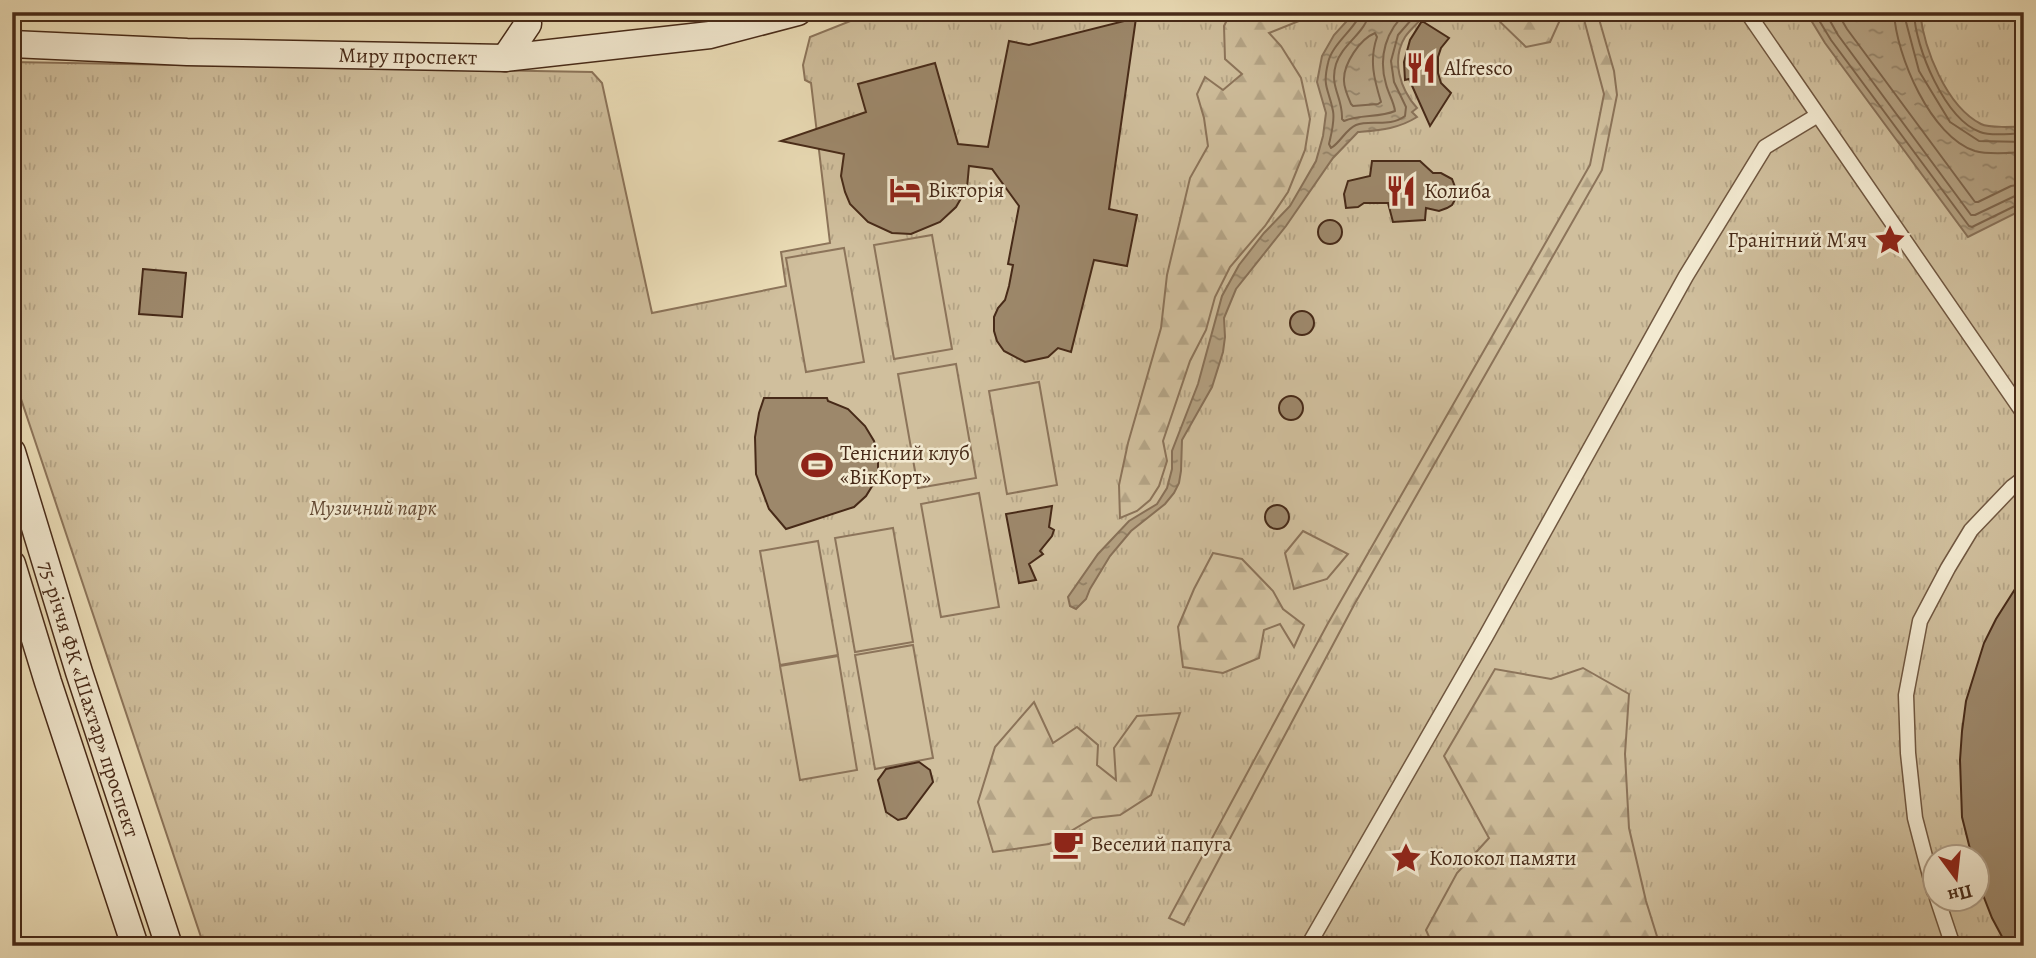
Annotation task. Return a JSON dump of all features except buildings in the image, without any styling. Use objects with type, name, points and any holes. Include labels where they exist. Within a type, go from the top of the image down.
[{"type":"main road","points":[[505,58],[528,23],[527,12]]},
{"type":"main road","name":"Миру проспект","points":[[12,44],[187,52],[505,58],[710,35],[798,12]]},
{"type":"main road","name":"75-річчя ФК «Шахтар» проспект","points":[[12,452],[79,672],[169,946]]},
{"type":"main road","name":"75-річчя ФК «Шахтар» проспект","points":[[12,564],[135,946]]},
{"type":"street","points":[[1747,12],[2024,414]]},
{"type":"street","points":[[1308,946],[1486,636],[1679,288],[1765,147],[1818,115]]},
{"type":"street","points":[[1921,842],[1915,818],[1908,753],[1906,695],[1920,621],[1971,530],[2024,478]]},
{"type":"street","points":[[1942,912],[1953,946]]},
{"type":"green space","name":"Музичний парк","points":[[873,12],[2024,12],[2024,946],[204,946],[12,372],[12,62],[592,72],[602,83],[652,313],[786,286],[781,252],[830,243],[811,83],[805,80],[803,65],[810,37]]},
{"type":"green space","points":[[1231,12],[1307,12],[1304,19],[1269,33],[1281,46],[1301,78],[1310,119],[1305,150],[1288,192],[1265,226],[1230,267],[1215,297],[1206,330],[1190,361],[1163,441],[1167,461],[1159,486],[1150,500],[1137,511],[1120,518],[1119,485],[1128,443],[1161,328],[1167,275],[1190,178],[1208,146],[1197,94],[1205,77],[1223,90],[1242,74],[1225,59],[1224,26]]},
{"type":"green space","points":[[1493,12],[1554,12],[1560,20],[1550,42],[1526,47]]},
{"type":"green space","points":[[1582,12],[1597,12],[1614,71],[1617,95],[1602,170],[1354,605],[1184,925],[1169,918],[1327,625],[1590,165],[1604,94]]},
{"type":"green space","points":[[932,235],[952,349],[894,359],[874,245]]},
{"type":"green space","points":[[844,248],[864,362],[806,372],[786,258]]},
{"type":"green space","points":[[956,364],[976,478],[918,488],[898,374]]},
{"type":"green space","points":[[1039,382],[1057,485],[1007,494],[989,391]]},
{"type":"green space","points":[[979,493],[999,607],[941,617],[921,504]]},
{"type":"green space","points":[[893,528],[913,642],[855,652],[835,538]]},
{"type":"green space","points":[[1303,531],[1348,554],[1327,579],[1294,589],[1285,553]]},
{"type":"green space","points":[[818,541],[838,655],[780,665],[760,551]]},
{"type":"green space","points":[[1213,553],[1242,559],[1273,591],[1283,609],[1304,625],[1294,647],[1280,624],[1264,630],[1259,658],[1223,673],[1183,667],[1178,627]]},
{"type":"green space","points":[[913,645],[933,758],[875,769],[855,655]]},
{"type":"green space","points":[[838,656],[857,770],[800,780],[780,666]]},
{"type":"green space","points":[[1583,668],[1629,694],[1625,754],[1629,828],[1646,901],[1660,946],[1433,946],[1426,930],[1457,873],[1489,838],[1444,756],[1495,669],[1551,679]]},
{"type":"green space","points":[[1034,702],[1053,743],[1077,727],[1098,745],[1097,765],[1116,780],[1114,748],[1137,716],[1180,713],[1151,795],[1120,815],[1093,818],[1049,844],[993,852],[978,802],[995,747]]},
{"type":"water","points":[[1355,12],[1427,12],[1405,37],[1398,65],[1402,83],[1417,108],[1412,112],[1417,117],[1381,130],[1358,132],[1333,158],[1286,226],[1236,289],[1224,318],[1223,352],[1212,387],[1182,440],[1181,471],[1174,493],[1165,504],[1131,531],[1110,556],[1086,599],[1076,609],[1070,606],[1068,597],[1098,554],[1129,521],[1157,504],[1167,488],[1172,469],[1172,451],[1198,384],[1222,296],[1239,265],[1290,206],[1316,161],[1326,113],[1317,82],[1322,56],[1334,35]]},
{"type":"water","points":[[1806,12],[1920,12],[1932,59],[1957,104],[1968,116],[1981,124],[2024,126],[2024,209],[1968,237],[1825,43]]},
{"type":"place","name":"Alfresco","points":[[1421,68]]},
{"type":"place","name":"Вікторія","points":[[905,190]]},
{"type":"place","name":"Колиба","points":[[1401,191]]},
{"type":"place","name":"Гранітний М'яч","points":[[1890,240]]},
{"type":"place","name":"Тенісний клуб «ВікКорт»","points":[[817,465]]},
{"type":"place","name":"Веселий папуга","points":[[1068,844]]},
{"type":"place","name":"Колокол памяти","points":[[1406,858]]}]
